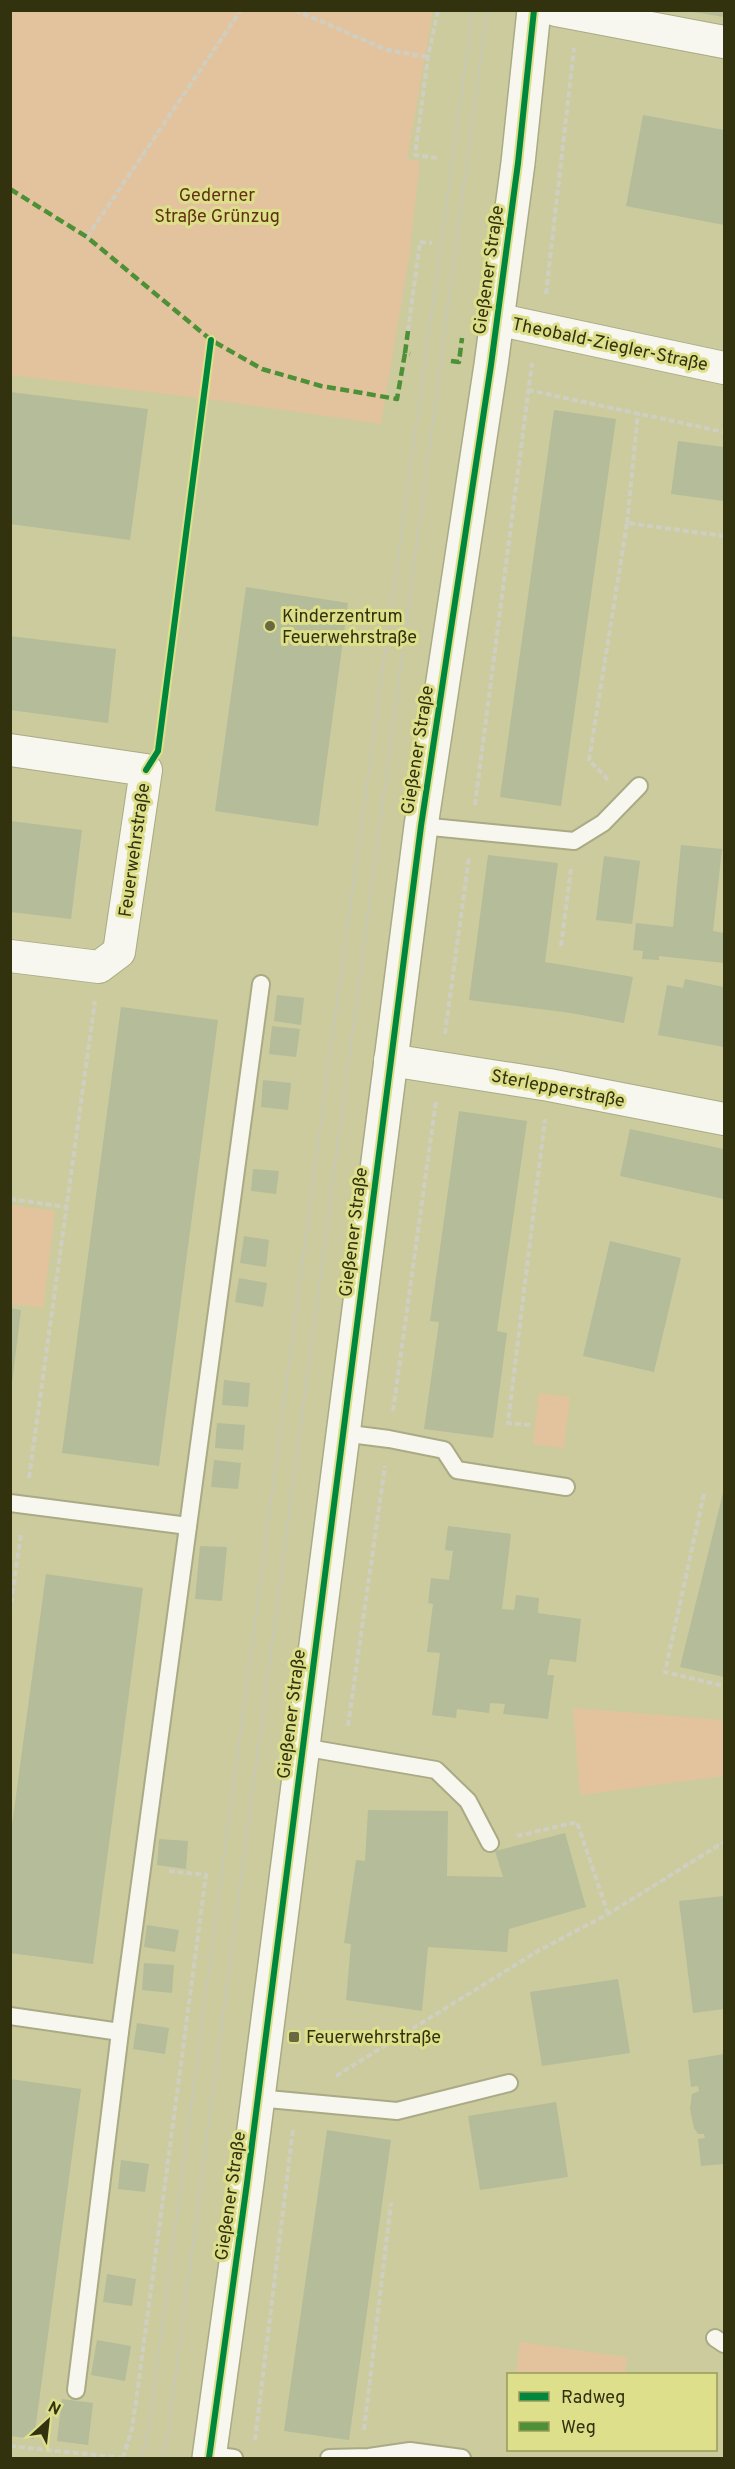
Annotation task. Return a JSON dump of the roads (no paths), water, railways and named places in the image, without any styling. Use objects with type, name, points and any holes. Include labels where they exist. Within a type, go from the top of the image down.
[{"type":"main road","name":"Gießener Straße","points":[[218,2457],[257,2098],[390,1060],[421,826],[491,365],[518,163],[534,10]]},
{"type":"street","points":[[567,12],[724,42]]},
{"type":"street","name":"Theobald-Ziegler-Straße","points":[[496,319],[724,368]]},
{"type":"street","name":"Feuerwehrstraße","points":[[10,750],[146,770],[119,952],[99,967],[10,956]]},
{"type":"street","name":"Sterlepperstraße","points":[[390,1060],[549,1085],[724,1119]]},
{"type":"lane","points":[[421,826],[574,841],[603,823],[639,786]]},
{"type":"lane","points":[[76,2390],[120,2032],[261,984]]},
{"type":"lane","points":[[342,1433],[389,1439],[444,1450],[457,1470],[566,1487]]},
{"type":"lane","points":[[18,1504],[188,1526]]},
{"type":"lane","points":[[302,1747],[436,1770],[468,1801],[490,1843]]},
{"type":"lane","points":[[10,2016],[120,2032]]},
{"type":"lane","points":[[257,2098],[396,2110],[509,2083]]},
{"type":"lane","points":[[329,2458],[369,2457],[410,2451],[462,2458]]},
{"type":"tram line","points":[[142,2458],[149,2426],[328,1069],[473,10]]},
{"type":"tram line","points":[[162,2458],[167,2441],[487,10]]},
{"type":"place","name":"Kinderzentrum Feuerwehrstraße","points":[[270,626]]},
{"type":"place","name":"Feuerwehrstraße","points":[[294,2037]]},
{"type":"park label","name":"Gederner Straße Grünzug","points":[[217,205]]}]
